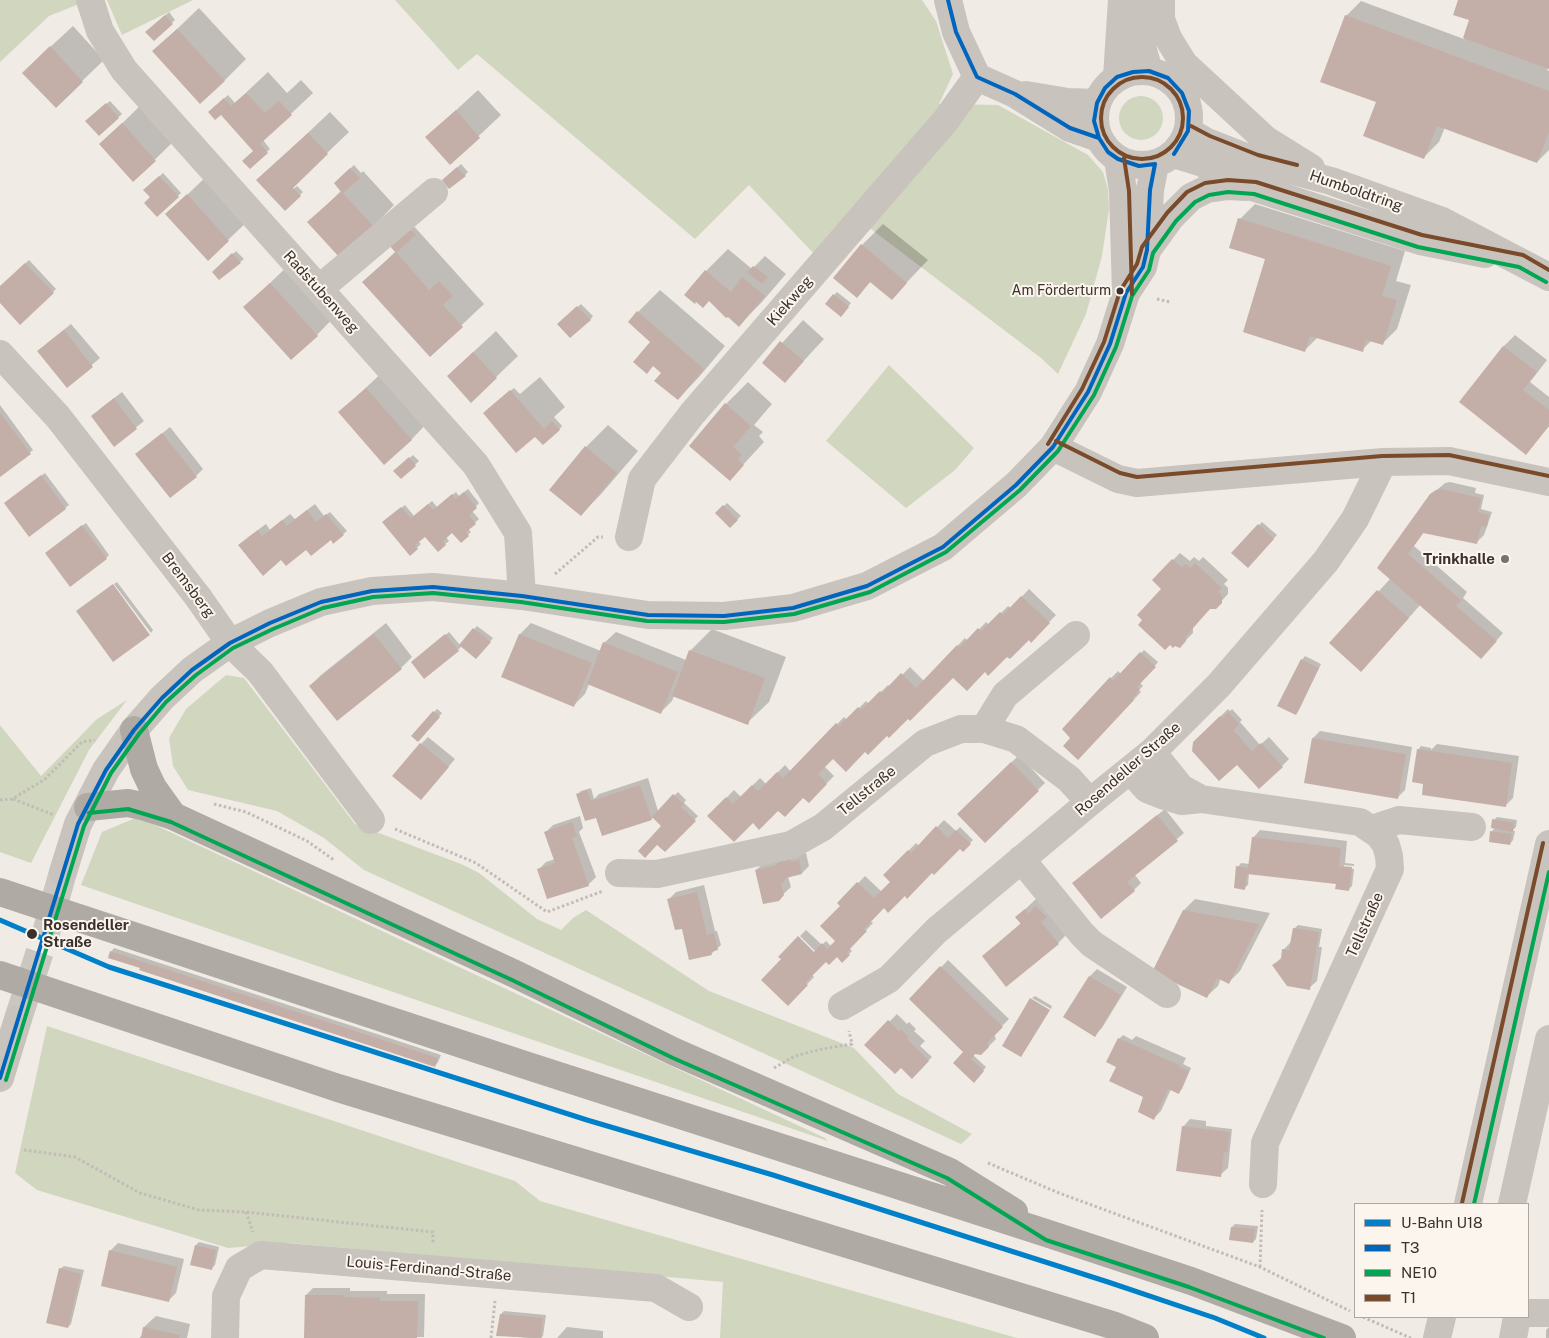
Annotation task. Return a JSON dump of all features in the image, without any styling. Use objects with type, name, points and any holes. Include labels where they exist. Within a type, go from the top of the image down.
[{"type":"highway","points":[[134,730],[144,769],[153,788],[173,816]]},
{"type":"highway","points":[[88,807],[128,803],[173,816],[506,970],[675,1052],[950,1172],[1049,1234]]},
{"type":"highway","points":[[0,892],[1191,1281],[1342,1338]]},
{"type":"highway","points":[[0,975],[338,1088],[1114,1326],[1145,1338]]},
{"type":"highway","points":[[1028,1301],[1102,1338]]},
{"type":"street","name":"Radstubenweg","points":[[90,0],[100,31],[124,70],[476,465],[518,533],[522,596]]},
{"type":"street","points":[[948,0],[956,32],[977,77],[1015,94],[1070,128],[1099,138]]},
{"type":"street","points":[[1117,77],[1122,0]]},
{"type":"street","points":[[1140,0],[1142,47],[1149,71]]},
{"type":"street","points":[[1161,0],[1161,19],[1168,38],[1184,64],[1266,140],[1331,181]]},
{"type":"street","points":[[1149,71],[1168,78],[1182,93],[1189,111],[1188,131],[1182,144],[1164,159],[1139,166],[1108,152],[1099,138],[1094,121],[1097,103],[1105,88],[1117,77],[1132,72],[1149,71]]},
{"type":"street","name":"Kiekweg","points":[[629,537],[642,479],[692,414],[946,120],[977,77]]},
{"type":"street","points":[[1015,94],[1068,102],[1097,103]]},
{"type":"street","name":"Humboldtring","points":[[1188,131],[1207,142],[1256,162],[1331,181],[1442,221],[1549,277]]},
{"type":"street","points":[[1118,158],[1123,191],[1126,293]]},
{"type":"street","points":[[62,872],[78,824],[106,770],[134,730],[162,698],[192,670],[230,643],[270,623],[321,602],[372,591],[434,587],[522,596],[648,615],[724,616],[793,608],[866,586],[943,547],[1016,485],[1053,447],[1088,392],[1110,344],[1126,293],[1143,267],[1147,250],[1150,190],[1164,159]]},
{"type":"street","name":"Humboldtring","points":[[1164,159],[1200,162],[1255,188],[1420,241],[1521,261]]},
{"type":"street","points":[[1147,250],[1171,217],[1191,197],[1208,189],[1228,186],[1255,188]]},
{"type":"street","points":[[319,289],[434,192]]},
{"type":"street","name":"Bremsberg","points":[[0,354],[58,417],[198,598],[230,643],[260,672],[371,820]]},
{"type":"street","points":[[1053,447],[1118,479],[1137,483],[1383,462],[1449,462],[1549,482]]},
{"type":"street","name":"Rosendeller Straße","points":[[842,1006],[889,979],[936,931],[1152,752],[1219,685],[1326,560],[1355,519],[1383,462]]},
{"type":"street","points":[[984,729],[1005,695],[1076,636]]},
{"type":"street","name":"Tellstraße","points":[[619,873],[657,874],[791,845],[823,827],[925,743],[961,728],[984,729],[1016,739],[1070,779],[1090,802]]},
{"type":"street","points":[[1152,752],[1180,788],[1200,799]]},
{"type":"street","points":[[1130,770],[1147,789],[1182,801],[1200,799],[1360,822],[1372,829],[1399,820],[1472,827]]},
{"type":"street","name":"Tellstraße","points":[[1263,1184],[1265,1143],[1390,869],[1386,845],[1372,829]]},
{"type":"street","points":[[1468,1203],[1549,844]]},
{"type":"street","points":[[1022,859],[1092,944],[1167,994]]},
{"type":"street","points":[[0,1078],[9,1026]]},
{"type":"street","points":[[1512,1203],[1549,1039]]},
{"type":"street","name":"Louis-Ferdinand-Straße","points":[[225,1338],[226,1296],[239,1268],[261,1255],[656,1288],[689,1307]]},
{"type":"street","points":[[1529,1313],[1549,1313]]},
{"type":"street","points":[[1437,1338],[1442,1318]]},
{"type":"street","points":[[1513,1338],[1517,1318]]},
{"type":"path","points":[[1157,299],[1170,302]]},
{"type":"path","points":[[522,596],[560,570],[598,536],[629,537]]},
{"type":"path","points":[[12,799],[44,780],[82,742],[97,740],[94,758],[106,770]]},
{"type":"path","points":[[0,800],[12,799],[57,816]]},
{"type":"path","points":[[211,803],[246,812],[307,841],[336,861]]},
{"type":"path","points":[[371,820],[476,864],[547,912],[602,892],[619,873]]},
{"type":"path","points":[[779,1073],[772,1069],[795,1056],[852,1044],[842,1006]]},
{"type":"path","points":[[24,1150],[75,1157],[140,1193],[199,1210],[246,1212],[433,1232],[432,1269]]},
{"type":"path","points":[[986,1162],[1059,1193],[1260,1267],[1354,1313]]},
{"type":"path","points":[[1260,1267],[1263,1184]]},
{"type":"path","points":[[491,1338],[499,1275]]},
{"type":"path","points":[[1365,1318],[1411,1338]]},
{"type":"green space","points":[[0,0],[89,0],[49,16],[0,62]]},
{"type":"green space","points":[[107,0],[193,0],[122,35]]},
{"type":"green space","points":[[395,0],[922,0],[936,21],[953,74],[939,104],[998,105],[1088,155],[1103,172],[1108,190],[1109,209],[1102,256],[1086,314],[1058,374],[1041,358],[863,223],[816,256],[749,185],[695,239],[477,54],[458,70]]},
{"type":"green space","points":[[1145,96],[1157,102],[1162,109],[1162,127],[1157,134],[1150,139],[1137,140],[1129,137],[1122,130],[1119,114],[1122,106],[1129,99]]},
{"type":"green space","points":[[889,365],[974,448],[955,470],[906,508],[826,441]]},
{"type":"green space","points":[[226,675],[244,678],[355,824],[461,864],[479,873],[537,919],[561,930],[573,918],[586,910],[709,991],[854,1048],[898,1094],[972,1134],[961,1144],[364,870],[324,838],[277,811],[188,790],[173,766],[169,738],[186,709]]},
{"type":"green space","points":[[127,700],[89,750],[31,863],[0,852],[0,725],[41,776],[97,719]]},
{"type":"green space","points":[[138,817],[828,1141],[81,885],[102,832]]},
{"type":"green space","points":[[47,1026],[515,1181],[540,1201],[1017,1338],[720,1338],[723,1282],[289,1243],[228,1248],[37,1190],[15,1173]]},
{"type":"building","points":[[1458,0],[1549,0],[1549,69],[1463,38],[1469,20],[1453,15]]},
{"type":"building","points":[[165,15],[173,24],[154,41],[145,32]]},
{"type":"building","points":[[1345,15],[1549,91],[1549,132],[1537,163],[1437,126],[1424,159],[1363,136],[1376,102],[1320,82]]},
{"type":"building","points":[[177,29],[225,81],[200,104],[152,51]]},
{"type":"building","points":[[50,46],[83,82],[56,108],[22,73]]},
{"type":"building","points":[[246,93],[265,113],[279,101],[292,115],[260,144],[268,153],[250,169],[242,161],[253,151],[221,115],[215,120],[208,112],[224,98],[231,106]]},
{"type":"building","points":[[106,103],[119,118],[99,136],[85,121]]},
{"type":"building","points":[[456,110],[480,138],[450,165],[425,137]]},
{"type":"building","points":[[122,123],[156,161],[133,182],[99,144]]},
{"type":"building","points":[[308,133],[328,154],[293,188],[301,196],[285,211],[256,180]]},
{"type":"building","points":[[457,167],[466,176],[449,189],[442,180]]},
{"type":"building","points":[[350,168],[360,178],[343,193],[374,227],[340,258],[307,222],[341,192],[334,183]]},
{"type":"building","points":[[159,176],[179,197],[157,217],[144,203],[150,197],[143,190]]},
{"type":"building","points":[[187,194],[229,241],[208,261],[165,214]]},
{"type":"building","points":[[1238,218],[1391,266],[1382,296],[1397,300],[1383,345],[1366,340],[1363,352],[1310,336],[1305,352],[1243,332],[1265,259],[1229,248]]},
{"type":"building","points":[[408,227],[416,235],[396,253],[388,244]]},
{"type":"building","points":[[861,244],[907,283],[892,300],[870,282],[857,298],[833,278]]},
{"type":"building","points":[[396,252],[429,290],[439,281],[453,296],[443,305],[463,327],[430,357],[362,282]]},
{"type":"building","points":[[232,253],[241,263],[219,280],[212,272]]},
{"type":"building","points":[[25,263],[54,293],[20,325],[0,303],[0,286]]},
{"type":"building","points":[[753,266],[768,277],[762,284],[747,272]]},
{"type":"building","points":[[705,270],[731,292],[742,277],[765,296],[739,327],[728,317],[726,318],[709,301],[703,308],[684,295]]},
{"type":"building","points":[[270,283],[318,336],[291,360],[243,307]]},
{"type":"building","points":[[833,294],[849,307],[841,317],[825,304]]},
{"type":"building","points":[[577,306],[591,320],[570,338],[557,324]]},
{"type":"building","points":[[637,311],[704,369],[678,400],[654,381],[661,373],[653,366],[647,374],[633,362],[650,342],[628,322]]},
{"type":"building","points":[[64,330],[93,367],[67,388],[37,351]]},
{"type":"building","points":[[780,341],[804,361],[785,383],[762,363]]},
{"type":"building","points":[[1503,346],[1537,372],[1523,390],[1549,410],[1549,426],[1526,455],[1459,402]]},
{"type":"building","points":[[473,352],[497,378],[471,403],[447,376]]},
{"type":"building","points":[[366,388],[412,440],[384,465],[338,412]]},
{"type":"building","points":[[510,390],[544,429],[552,421],[560,430],[543,445],[535,437],[516,453],[483,413]]},
{"type":"building","points":[[114,398],[137,429],[114,447],[91,416]]},
{"type":"building","points":[[725,403],[751,426],[733,447],[742,454],[738,459],[744,465],[730,481],[689,446]]},
{"type":"building","points":[[0,413],[31,454],[0,477]]},
{"type":"building","points":[[162,433],[197,477],[170,498],[135,454]]},
{"type":"building","points":[[585,446],[617,473],[581,516],[549,490]]},
{"type":"building","points":[[409,457],[416,466],[401,479],[393,471]]},
{"type":"building","points":[[41,475],[66,509],[29,537],[4,503]]},
{"type":"building","points":[[1442,489],[1481,498],[1478,512],[1489,515],[1487,527],[1481,526],[1477,544],[1423,533],[1408,554],[1461,600],[1456,606],[1497,641],[1481,659],[1377,568],[1430,494]]},
{"type":"building","points":[[464,492],[477,508],[469,515],[476,524],[466,532],[469,536],[461,543],[452,533],[443,541],[446,545],[438,552],[425,537],[415,545],[418,549],[410,556],[382,522],[401,507],[411,518],[428,504],[433,510],[452,494],[455,499]]},
{"type":"building","points":[[723,505],[738,520],[730,528],[715,513]]},
{"type":"building","points":[[307,510],[316,522],[326,514],[344,535],[333,544],[331,540],[311,556],[306,550],[286,566],[281,560],[263,576],[238,545],[258,530],[262,536],[282,520],[287,526]]},
{"type":"building","points":[[1258,524],[1274,539],[1248,568],[1231,553]]},
{"type":"building","points":[[82,525],[107,559],[70,587],[45,553]]},
{"type":"building","points":[[1172,559],[1182,568],[1185,564],[1191,568],[1195,563],[1222,588],[1218,592],[1222,596],[1222,603],[1216,609],[1210,609],[1186,636],[1186,641],[1180,648],[1175,646],[1173,648],[1170,645],[1165,650],[1138,625],[1142,620],[1137,615],[1161,589],[1152,580]]},
{"type":"building","points":[[113,584],[150,635],[113,662],[76,611]]},
{"type":"building","points":[[1377,590],[1409,618],[1361,672],[1329,643]]},
{"type":"building","points":[[1021,596],[1050,623],[1031,643],[1029,640],[1010,659],[1007,657],[988,676],[985,672],[967,691],[953,678],[910,721],[908,719],[889,738],[887,736],[868,755],[865,752],[846,772],[833,759],[818,774],[827,784],[809,803],[803,798],[785,817],[778,811],[759,830],[753,823],[734,842],[707,816],[726,797],[733,804],[752,785],[758,791],[777,772],[783,778],[836,723],[839,726],[858,707],[861,710],[880,691],[882,693],[901,673],[916,688],[957,645],[960,647],[978,628],[981,631],[1000,612],[1003,615]]},
{"type":"building","points":[[473,628],[491,642],[476,659],[459,645]]},
{"type":"building","points":[[374,634],[402,669],[337,721],[309,686]]},
{"type":"building","points":[[445,634],[459,651],[424,679],[411,662]]},
{"type":"building","points":[[519,634],[592,663],[574,707],[501,677]]},
{"type":"building","points":[[603,642],[678,672],[661,714],[587,684]]},
{"type":"building","points":[[689,650],[765,678],[748,725],[672,696]]},
{"type":"building","points":[[1140,652],[1156,667],[1137,687],[1140,689],[1133,698],[1134,700],[1078,760],[1063,746],[1070,738],[1062,729],[1110,677],[1113,681]]},
{"type":"building","points":[[1301,659],[1319,668],[1296,715],[1277,706]]},
{"type":"building","points":[[433,711],[440,717],[418,742],[411,736]]},
{"type":"building","points":[[1228,712],[1239,724],[1233,730],[1252,751],[1261,743],[1283,767],[1259,789],[1237,765],[1219,781],[1192,751],[1193,742],[1220,716],[1222,718]]},
{"type":"building","points":[[1312,738],[1406,754],[1398,799],[1304,783]]},
{"type":"building","points":[[420,743],[449,767],[421,800],[392,776]]},
{"type":"building","points":[[1417,749],[1512,763],[1506,807],[1422,795],[1423,784],[1412,782]]},
{"type":"building","points":[[1011,762],[1039,791],[985,843],[957,814]]},
{"type":"building","points":[[640,785],[652,820],[602,836],[596,818],[585,821],[576,794],[587,790],[591,801]]},
{"type":"building","points":[[673,794],[684,804],[681,807],[696,821],[665,852],[657,845],[645,858],[638,851],[661,826],[652,817]]},
{"type":"building","points":[[1157,815],[1178,841],[1127,882],[1135,891],[1101,919],[1072,883]]},
{"type":"building","points":[[1492,819],[1514,823],[1513,832],[1491,828]]},
{"type":"building","points":[[572,822],[577,836],[572,838],[589,886],[547,899],[537,869],[555,863],[544,832]]},
{"type":"building","points":[[936,826],[948,838],[956,830],[971,844],[963,852],[960,849],[934,875],[932,873],[907,899],[905,896],[888,913],[884,908],[864,929],[867,931],[847,952],[850,955],[842,963],[837,957],[829,965],[826,962],[805,983],[808,985],[788,1006],[761,980],[781,959],[778,957],[798,936],[814,952],[822,943],[827,949],[835,941],[820,926],[840,906],[837,903],[857,882],[874,898],[890,882],[883,875],[908,850],[911,853]]},
{"type":"building","points":[[1490,831],[1512,834],[1510,845],[1489,842]]},
{"type":"building","points":[[1252,837],[1341,848],[1339,866],[1352,867],[1349,891],[1335,889],[1336,884],[1247,874],[1245,890],[1234,888],[1236,866],[1248,868]]},
{"type":"building","points":[[790,858],[791,862],[799,860],[802,874],[786,878],[781,885],[784,895],[779,901],[763,904],[755,870],[777,865],[777,862]]},
{"type":"building","points":[[697,892],[707,935],[714,933],[718,950],[711,952],[712,955],[689,960],[682,929],[675,930],[667,899]]},
{"type":"building","points":[[1035,906],[1047,917],[1041,922],[1059,944],[1006,987],[982,956],[1021,924],[1015,917],[1025,909],[1029,914]]},
{"type":"building","points":[[1183,910],[1259,924],[1229,984],[1217,978],[1207,998],[1152,972]]},
{"type":"building","points":[[1293,928],[1319,932],[1310,990],[1287,986],[1272,965],[1281,959],[1282,949],[1289,950]]},
{"type":"building","points":[[110,951],[438,1058],[435,1067],[139,970],[140,968],[108,958]]},
{"type":"building","points":[[940,966],[1003,1027],[987,1043],[989,1047],[981,1055],[975,1054],[971,1059],[984,1071],[974,1083],[953,1063],[963,1052],[909,999]]},
{"type":"building","points":[[1089,976],[1121,995],[1095,1037],[1063,1017]]},
{"type":"building","points":[[1030,998],[1050,1010],[1021,1057],[1002,1046]]},
{"type":"building","points":[[888,1020],[899,1031],[901,1029],[909,1037],[907,1039],[929,1061],[912,1079],[901,1068],[895,1074],[864,1045]]},
{"type":"building","points":[[1118,1038],[1189,1071],[1179,1094],[1168,1089],[1154,1120],[1138,1112],[1143,1097],[1109,1081],[1116,1067],[1106,1062]]},
{"type":"building","points":[[1182,1126],[1230,1132],[1227,1153],[1224,1152],[1221,1177],[1176,1171]]},
{"type":"building","points":[[1231,1227],[1255,1229],[1253,1243],[1229,1240]]},
{"type":"building","points":[[195,1245],[216,1250],[212,1270],[190,1265]]},
{"type":"building","points":[[109,1250],[177,1267],[169,1302],[101,1286]]},
{"type":"building","points":[[59,1268],[81,1274],[68,1328],[46,1323]]},
{"type":"building","points":[[305,1295],[343,1295],[343,1297],[380,1298],[380,1301],[418,1301],[417,1338],[304,1338]]},
{"type":"building","points":[[500,1314],[543,1318],[541,1338],[496,1336]]},
{"type":"building","points":[[143,1327],[180,1335],[179,1338],[141,1338]]},
{"type":"tunnel","points":[[18,1019],[46,933],[63,872]]},
{"type":"metro line","name":"U18","points":[[0,920],[109,967],[587,1120],[773,1175],[1108,1282],[1215,1318],[1264,1338]]},
{"type":"transit line","name":"T3","points":[[948,0],[956,32],[977,77],[1015,94],[1070,128],[1099,138]]},
{"type":"transit line","name":"T3","points":[[1155,164],[1139,166],[1118,159],[1108,152],[1099,138],[1094,121],[1097,103],[1105,88],[1117,77],[1133,72],[1149,71],[1168,78],[1182,93],[1189,111],[1188,131],[1174,154]]},
{"type":"transit line","name":"T1","points":[[1142,77],[1158,80],[1171,89],[1180,102],[1183,118],[1180,134],[1171,147],[1158,156],[1142,159],[1126,156],[1113,147],[1104,134],[1101,118],[1104,102],[1113,89],[1126,80],[1142,77]]},
{"type":"transit line","name":"T1","points":[[1191,126],[1210,136],[1258,155],[1297,165]]},
{"type":"transit line","name":"T1","points":[[1124,158],[1129,191],[1132,294]]},
{"type":"transit line","name":"T3","points":[[0,1078],[78,824],[106,770],[134,730],[162,698],[192,670],[230,643],[270,623],[321,602],[372,591],[433,587],[522,596],[648,615],[724,616],[793,608],[867,586],[943,547],[1016,485],[1053,447],[1088,392],[1110,344],[1126,293],[1143,267],[1147,250],[1150,190],[1155,164]]},
{"type":"transit line","name":"T1","points":[[1048,444],[1082,389],[1104,342],[1120,291],[1137,264],[1142,247],[1167,213],[1187,192],[1205,183],[1228,180],[1256,182],[1422,235],[1523,255],[1549,270]]},
{"type":"transit line","name":"NE10","points":[[6,1080],[84,826],[111,773],[139,734],[166,702],[196,675],[233,648],[323,608],[373,597],[433,593],[521,602],[647,621],[724,622],[794,614],[870,592],[946,552],[1020,490],[1058,451],[1094,395],[1116,347],[1132,296],[1149,270],[1153,253],[1176,221],[1195,202],[1209,195],[1228,192],[1254,194],[1418,247],[1519,267],[1546,282]]},
{"type":"transit line","name":"T1","points":[[1056,441],[1120,473],[1137,477],[1382,456],[1449,455],[1549,476]]},
{"type":"transit line","name":"NE10","points":[[89,813],[128,809],[171,822],[512,980],[673,1058],[947,1178],[1046,1240],[1189,1287],[1324,1338]]},
{"type":"transit line","name":"T1","points":[[1462,1203],[1543,843]]},
{"type":"transit line","name":"NE10","points":[[1474,1203],[1549,872]]},
{"type":"place","name":"Am Förderturm","points":[[1120,291]]},
{"type":"place","name":"Trinkhalle","points":[[1505,559]]},
{"type":"place","name":"Rosendeller Straße","points":[[32,934]]}]
